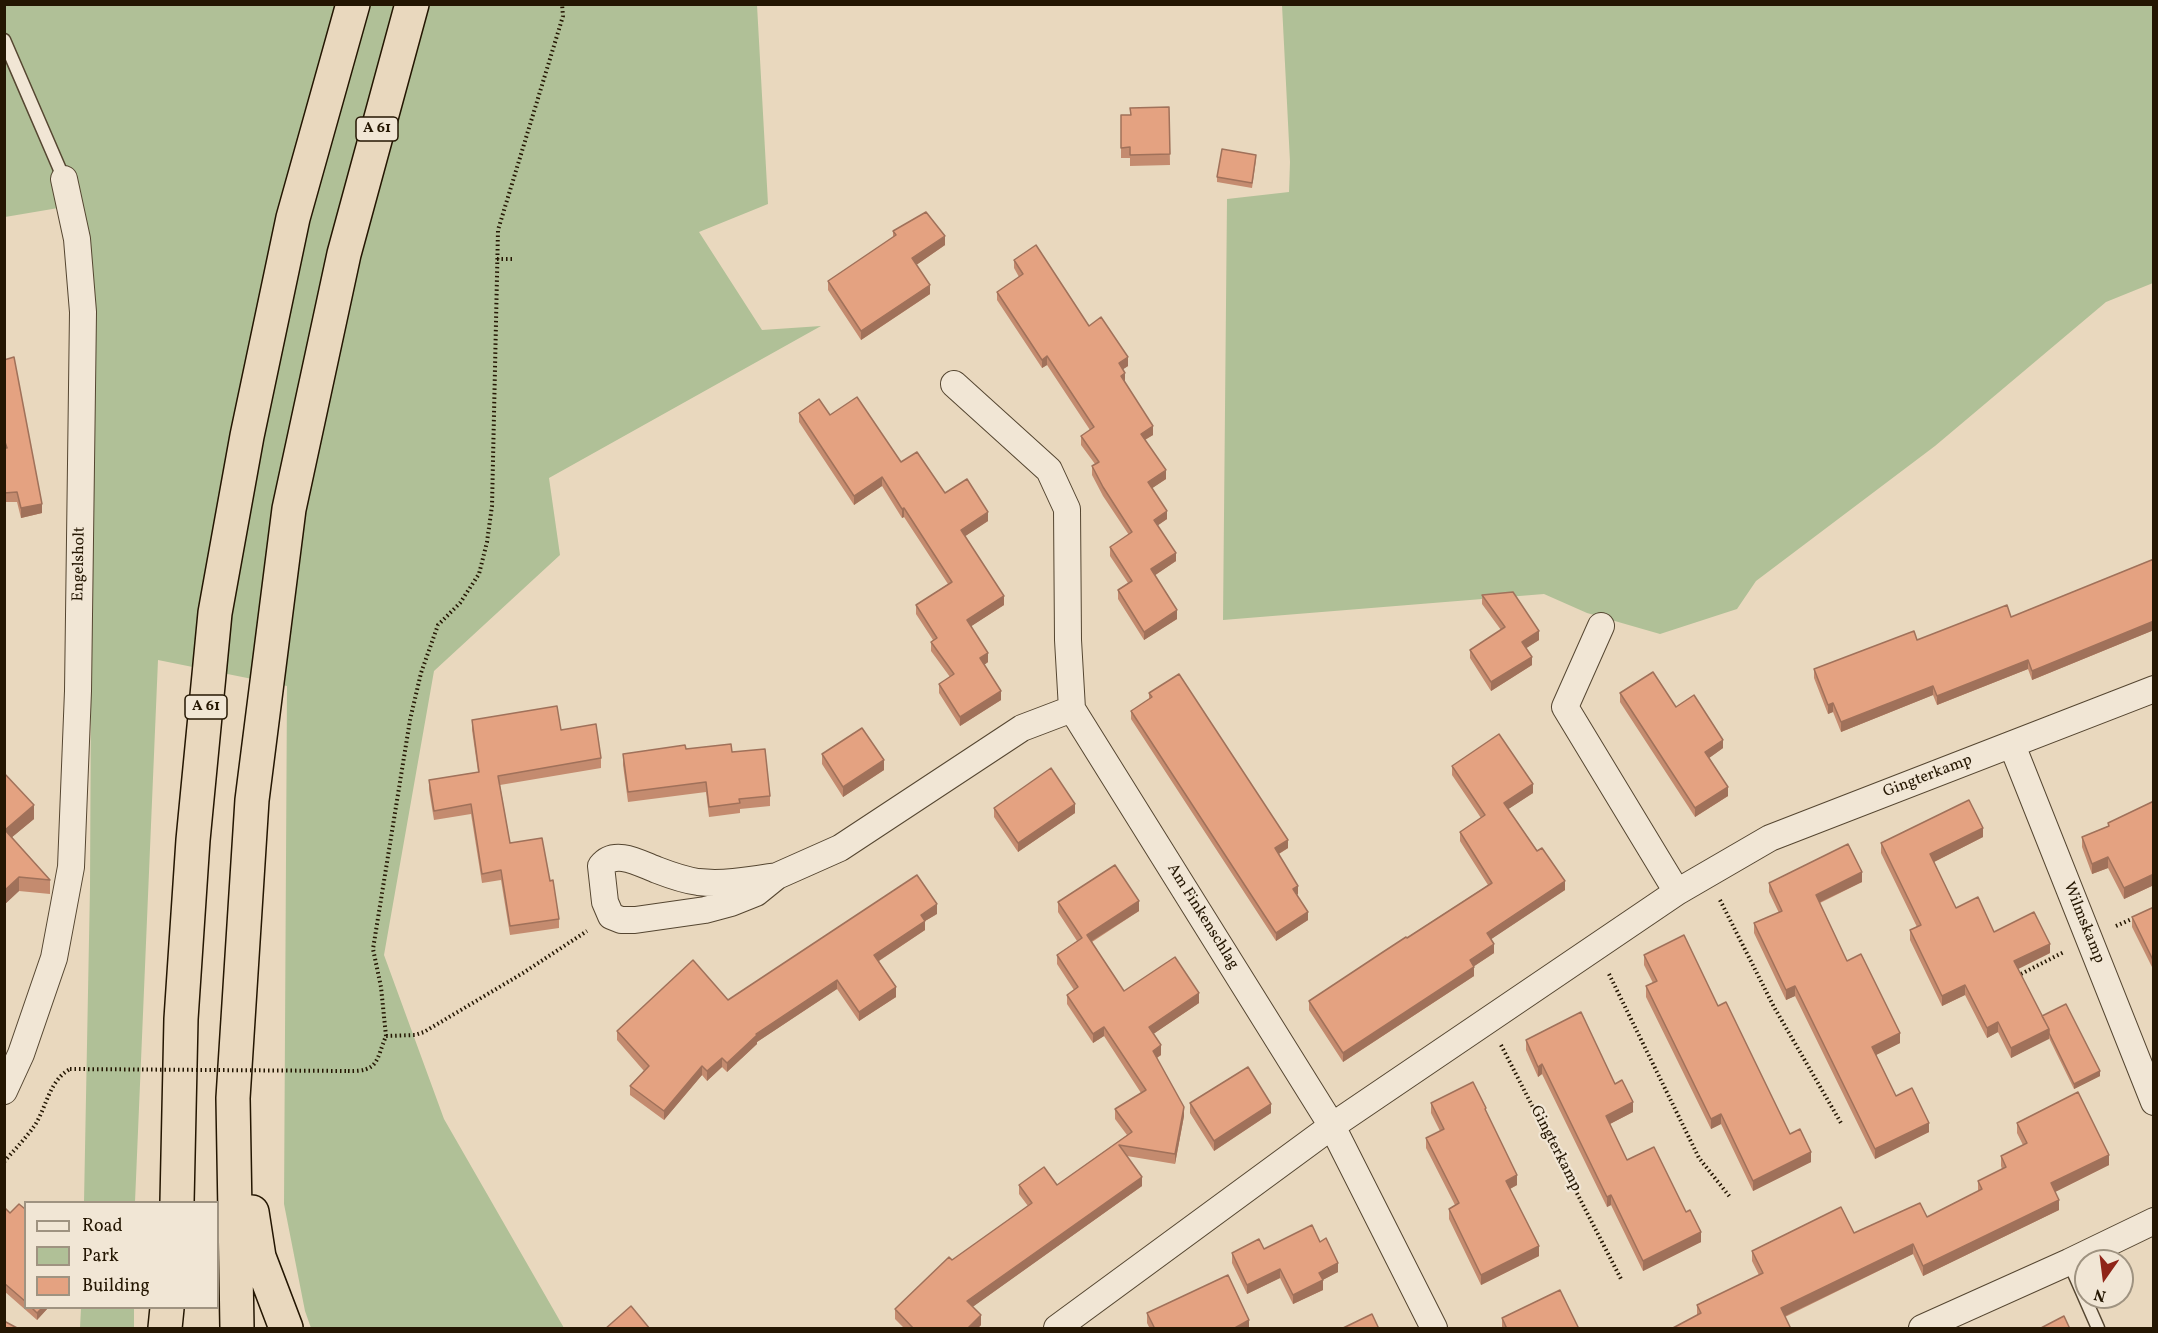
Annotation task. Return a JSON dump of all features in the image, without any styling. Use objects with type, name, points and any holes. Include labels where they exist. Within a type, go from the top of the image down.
[{"type":"highway","name":"A 61","points":[[177,1201],[183,983],[193,840],[215,613],[247,436],[293,218],[353,4]]},
{"type":"highway","name":"A 61","points":[[237,1329],[233,1098],[252,800],[290,509],[344,254],[412,4]]},
{"type":"highway","points":[[233,1098],[259,1257],[286,1329]]},
{"type":"highway","points":[[165,1329],[167,1309]]},
{"type":"highway","points":[[182,1309],[183,1329]]},
{"type":"street","name":"Engelsholt","points":[[4,1091],[21,1054],[54,958],[70,867],[78,679],[83,312],[77,238],[64,179]]},
{"type":"street","name":"Am Finkenschlag","points":[[954,384],[1049,470],[1066,509],[1068,640],[1072,709],[1332,1126],[1434,1329]]},
{"type":"street","points":[[1601,626],[1565,707],[1677,892]]},
{"type":"street","name":"Gingterkamp","points":[[1332,1126],[1677,892],[1770,838],[2154,689]]},
{"type":"street","points":[[777,876],[733,882],[698,882],[637,862],[614,858],[606,860],[601,866],[605,902],[611,916],[621,920],[635,920],[731,903],[756,893],[777,876],[840,848],[1022,728],[1072,709]]},
{"type":"street","name":"Wilmskamp","points":[[2012,745],[2154,1102]]},
{"type":"street","points":[[1057,1329],[1332,1126]]},
{"type":"street","points":[[1922,1329],[2154,1221]]},
{"type":"lane","name":"Engelsholt","points":[[4,40],[64,179]]},
{"type":"lane","points":[[2069,1262],[2098,1329]]},
{"type":"path","points":[[4,1162],[36,1123],[54,1084],[62,1074],[70,1070],[363,1072],[376,1062],[386,1036],[381,987],[373,950],[410,720],[421,673],[438,625],[460,603],[479,574],[491,524],[498,230],[563,16],[562,4]]},
{"type":"path","points":[[497,259],[512,259]]},
{"type":"path","points":[[1707,875],[1774,1007],[1841,1123]]},
{"type":"path","points":[[386,1036],[415,1035],[424,1032],[523,973],[611,916]]},
{"type":"path","points":[[1596,947],[1699,1158],[1730,1197]]},
{"type":"path","name":"Gingterkamp","points":[[1488,1020],[1622,1279]]},
{"type":"green space","points":[[5,5],[757,5],[768,204],[699,232],[762,330],[821,326],[549,478],[560,555],[434,671],[384,955],[444,1119],[564,1328],[311,1328],[305,1311],[284,1204],[287,686],[158,660],[135,1201],[84,1201],[90,887],[93,273],[76,205],[5,217]]},
{"type":"green space","points":[[1282,5],[2153,5],[2153,283],[2106,302],[1935,446],[1756,581],[1737,609],[1660,634],[1587,613],[1544,594],[1223,620],[1227,199],[1289,192],[1290,162]]},
{"type":"green space","points":[[81,1309],[134,1309],[134,1328],[80,1328]]},
{"type":"building","points":[[1169,107],[1170,154],[1130,155],[1130,147],[1121,148],[1121,115],[1131,115],[1130,108]]},
{"type":"building","points":[[1222,149],[1256,155],[1252,183],[1217,177]]},
{"type":"building","points":[[926,212],[945,236],[912,258],[930,285],[861,331],[828,281],[896,235],[893,231]]},
{"type":"building","points":[[1036,245],[1089,326],[1101,317],[1128,357],[1119,363],[1125,373],[1121,376],[1153,426],[1141,434],[1166,470],[1148,482],[1167,511],[1154,520],[1176,553],[1151,569],[1177,610],[1144,632],[1118,590],[1132,581],[1110,547],[1132,532],[1103,487],[1092,466],[1099,462],[1081,436],[1094,427],[1047,356],[1042,360],[997,292],[1023,274],[1014,260]]},
{"type":"building","points":[[14,357],[42,504],[21,508],[17,492],[4,493],[4,448],[7,448],[4,439],[4,360]]},
{"type":"building","points":[[857,397],[901,462],[917,452],[945,493],[967,479],[988,512],[961,530],[1004,596],[967,620],[988,653],[980,658],[1001,691],[960,717],[939,684],[954,674],[931,642],[937,638],[916,605],[952,582],[882,477],[854,496],[799,413],[819,399],[830,415]]},
{"type":"building","points":[[2154,559],[2154,621],[2032,671],[2028,660],[1937,696],[1933,686],[1841,722],[1833,703],[1828,705],[1814,669],[1914,631],[1917,640],[2007,605],[2011,617]]},
{"type":"building","points":[[1513,592],[1539,631],[1522,642],[1532,657],[1491,682],[1470,650],[1505,627],[1482,595]]},
{"type":"building","points":[[1653,672],[1676,707],[1694,695],[1723,740],[1705,752],[1728,787],[1695,808],[1620,693]]},
{"type":"building","points":[[1179,674],[1288,840],[1275,848],[1298,886],[1293,889],[1308,912],[1276,933],[1131,711],[1152,697],[1149,693]]},
{"type":"building","points":[[557,706],[561,730],[596,724],[601,758],[498,776],[510,843],[542,838],[550,881],[553,880],[559,919],[510,926],[501,870],[482,874],[471,804],[434,811],[429,780],[479,772],[472,720]]},
{"type":"building","points":[[862,728],[884,760],[843,787],[822,754]]},
{"type":"building","points":[[1499,734],[1533,784],[1504,803],[1537,851],[1542,848],[1565,881],[1487,933],[1494,944],[1470,960],[1474,967],[1343,1053],[1309,1001],[1492,883],[1460,832],[1485,815],[1452,766]]},
{"type":"building","points":[[731,744],[732,752],[765,749],[770,796],[739,799],[740,803],[709,807],[706,782],[628,792],[623,754],[685,745],[686,749]]},
{"type":"building","points":[[1051,768],[1075,804],[1018,843],[994,808]]},
{"type":"building","points":[[4,773],[34,805],[5,830],[50,880],[19,877],[4,891]]},
{"type":"building","points":[[1969,800],[1983,828],[1930,854],[1956,908],[1978,897],[1994,932],[2034,912],[2050,944],[2014,961],[2049,1029],[2011,1048],[1998,1022],[1987,1028],[1965,985],[1942,996],[1910,930],[1921,925],[1881,843]]},
{"type":"building","points":[[2154,801],[2154,874],[2124,888],[2108,857],[2092,864],[2082,837],[2109,826],[2108,823]]},
{"type":"building","points":[[1848,844],[1862,872],[1816,895],[1847,961],[1861,954],[1900,1033],[1872,1047],[1896,1096],[1912,1088],[1929,1123],[1875,1149],[1795,986],[1786,990],[1754,923],[1782,911],[1769,883]]},
{"type":"building","points":[[1115,865],[1139,901],[1087,935],[1124,991],[1175,957],[1199,993],[1149,1027],[1161,1045],[1153,1051],[1184,1107],[1175,1154],[1119,1145],[1142,1177],[967,1301],[981,1315],[967,1329],[914,1329],[895,1309],[949,1257],[952,1260],[1032,1203],[1019,1185],[1044,1167],[1057,1185],[1132,1132],[1115,1109],[1146,1090],[1104,1027],[1093,1034],[1067,995],[1078,987],[1057,955],[1082,938],[1058,902]]},
{"type":"building","points":[[917,875],[937,904],[921,915],[925,921],[874,955],[896,987],[859,1012],[837,980],[756,1034],[727,1063],[722,1058],[707,1071],[702,1066],[664,1111],[630,1086],[649,1066],[617,1031],[693,960],[728,1000]]},
{"type":"building","points":[[2154,907],[2154,962],[2132,917]]},
{"type":"building","points":[[1684,935],[1718,1006],[1726,1002],[1790,1134],[1800,1129],[1811,1152],[1753,1181],[1721,1114],[1711,1119],[1646,986],[1657,981],[1644,955]]},
{"type":"building","points":[[2066,1004],[2100,1071],[2074,1084],[2042,1016]]},
{"type":"building","points":[[1581,1012],[1615,1084],[1622,1080],[1633,1102],[1606,1116],[1627,1160],[1654,1147],[1686,1212],[1690,1210],[1701,1232],[1643,1261],[1611,1195],[1607,1197],[1542,1064],[1538,1067],[1526,1040]]},
{"type":"building","points":[[1248,1067],[1271,1104],[1214,1141],[1190,1103]]},
{"type":"building","points":[[1473,1082],[1517,1175],[1506,1181],[1539,1246],[1481,1275],[1449,1209],[1459,1203],[1426,1138],[1444,1129],[1431,1103]]},
{"type":"building","points":[[2078,1092],[2109,1155],[2051,1183],[2059,1200],[1923,1266],[1913,1244],[1781,1308],[1791,1329],[1671,1329],[1701,1313],[1697,1305],[1763,1273],[1752,1251],[1841,1207],[1854,1233],[1920,1203],[1927,1217],[1982,1189],[1978,1181],[2006,1167],[2001,1156],[2027,1143],[2017,1123]]},
{"type":"building","points":[[19,1204],[24,1208],[24,1300],[4,1283],[4,1207],[10,1213]]},
{"type":"building","points":[[1312,1225],[1320,1242],[1326,1238],[1338,1263],[1319,1273],[1323,1280],[1293,1295],[1280,1269],[1247,1285],[1232,1253],[1259,1239],[1264,1249]]},
{"type":"building","points":[[1228,1275],[1249,1320],[1233,1329],[1155,1329],[1147,1313]]},
{"type":"building","points":[[1560,1290],[1579,1329],[1507,1329],[1502,1318]]},
{"type":"building","points":[[631,1306],[650,1329],[605,1329]]},
{"type":"building","points":[[1372,1314],[1379,1329],[1341,1329]]},
{"type":"building","points":[[2064,1316],[2070,1329],[2039,1329]]},
{"type":"building","points":[[4,1321],[19,1329],[4,1329]]}]
